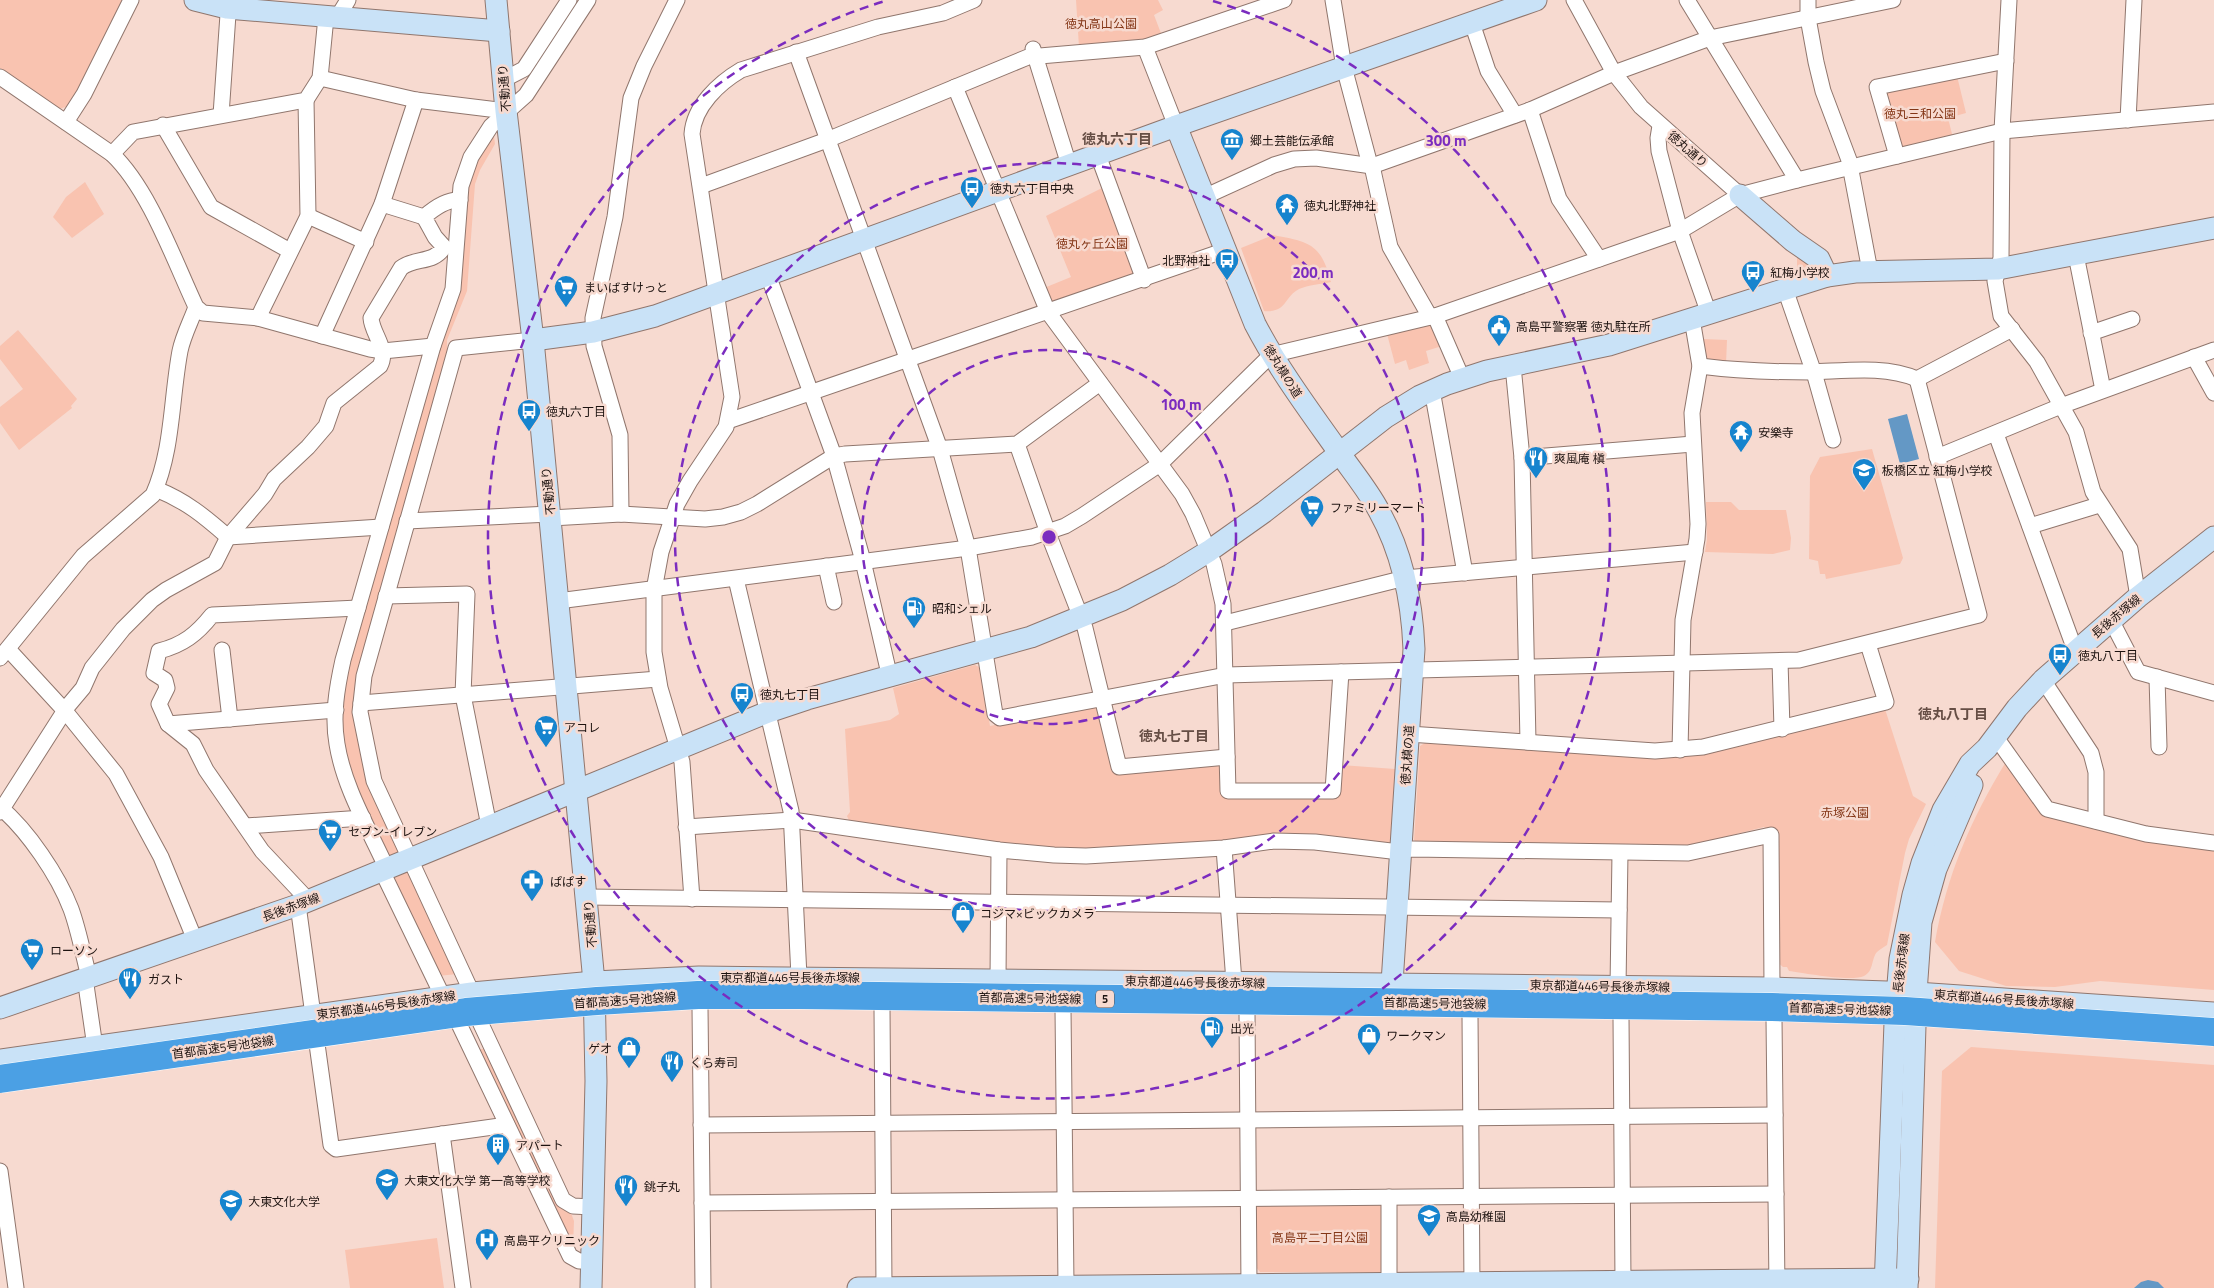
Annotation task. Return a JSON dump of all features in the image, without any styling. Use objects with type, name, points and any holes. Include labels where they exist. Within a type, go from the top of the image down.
[{"type":"highway","name":"首都高速5号池袋線","points":[[0,1070],[463,1003],[700,986],[798,985],[1760,998],[1906,1002],[2214,1022]]},
{"type":"highway","name":"首都高速5号池袋線","points":[[0,1079],[466,1012],[597,1001],[698,996],[799,995],[1772,1007],[1906,1012],[2214,1032]]},
{"type":"street","points":[[66,122],[84,94],[131,0]]},
{"type":"street","points":[[195,0],[337,11],[499,31]]},
{"type":"street","name":"不動通り","points":[[496,0],[506,111],[533,340],[594,982],[596,1081],[591,1288]]},
{"type":"street","points":[[503,80],[524,69],[569,0]]},
{"type":"street","points":[[442,997],[384,870],[341,762],[337,743],[336,710],[343,660],[433,346],[453,289],[450,247],[465,171],[471,157],[491,126],[526,95],[588,0]]},
{"type":"street","points":[[621,514],[620,435],[596,354],[593,332],[596,300],[616,217],[632,98],[644,66],[677,0]]},
{"type":"street","points":[[692,899],[682,762],[658,679],[654,643],[654,590],[661,552],[673,516],[690,481],[728,421],[731,388],[692,134],[696,116],[714,92],[727,79],[742,70],[878,27],[943,13],[974,0]]},
{"type":"street","points":[[701,186],[827,140],[1028,57],[1034,52],[1145,47],[1284,0]]},
{"type":"street","points":[[1333,0],[1344,67],[1371,165],[1390,248],[1433,316],[1462,378]]},
{"type":"street","points":[[472,993],[374,781],[360,712],[364,676],[454,344],[533,340],[593,332],[655,316],[1176,126],[1536,0]]},
{"type":"street","name":"徳丸通り","points":[[1574,0],[1614,73],[1640,107],[1740,196],[1793,241],[1819,259],[1827,276]]},
{"type":"street","points":[[1687,0],[1797,180]]},
{"type":"street","points":[[1808,0],[1808,18],[1823,92],[1851,167],[1870,271]]},
{"type":"street","points":[[1204,197],[1274,165],[1294,159],[1316,158],[1371,165],[1530,110],[1614,73],[1710,38],[1893,0]]},
{"type":"street","points":[[2009,0],[2002,131],[2002,258],[1995,281],[2002,316],[2037,362],[2076,432],[2092,492],[2130,549],[2138,597]]},
{"type":"street","points":[[2128,120],[2134,0]]},
{"type":"street","points":[[220,115],[228,4]]},
{"type":"street","points":[[258,318],[308,216],[306,100],[320,78],[337,11]]},
{"type":"street","points":[[1472,23],[1488,71],[1515,115]]},
{"type":"street","points":[[1145,47],[1176,126]]},
{"type":"street","points":[[796,52],[940,449],[968,548],[995,714],[1000,718],[1226,675],[1799,660],[1979,615],[1917,379]]},
{"type":"street","points":[[1034,52],[1069,165]]},
{"type":"street","points":[[1897,156],[1877,87],[2006,61]]},
{"type":"street","points":[[0,77],[112,154],[127,168],[151,212],[196,307],[203,314],[258,318],[383,351],[433,346]]},
{"type":"street","points":[[320,78],[416,100],[506,111]]},
{"type":"street","points":[[955,87],[1048,312],[1188,504],[1209,551],[1220,586],[1225,623],[1228,791],[1333,791],[1341,672]]},
{"type":"street","points":[[112,154],[133,132],[306,100]]},
{"type":"street","points":[[322,336],[382,204],[416,100]]},
{"type":"street","points":[[1530,110],[1559,199],[1599,259]]},
{"type":"street","points":[[558,601],[968,548],[1016,541],[1048,533],[1082,516],[1160,464],[1271,355],[1433,316],[1680,230],[1740,196],[1797,180],[2002,131],[2214,112]]},
{"type":"street","points":[[163,126],[211,207],[290,251]]},
{"type":"street","name":"徳丸槙の道","points":[[1176,126],[1255,324],[1271,355],[1379,511],[1393,540],[1406,578],[1412,614],[1413,670],[1392,984]]},
{"type":"street","points":[[1660,126],[1658,138],[1659,151],[1700,316],[1700,366],[1692,413],[1698,524],[1683,620],[1680,750]]},
{"type":"street","points":[[1098,155],[1144,280]]},
{"type":"street","points":[[424,217],[433,209],[454,200],[460,200]]},
{"type":"street","points":[[382,204],[424,217],[435,237],[450,247]]},
{"type":"street","points":[[308,216],[366,242]]},
{"type":"street","name":"長後赤塚線","points":[[0,1008],[303,903],[768,712],[807,699],[890,678],[1030,638],[1081,618],[1154,584],[1209,551],[1264,512],[1386,417],[1432,390],[1462,378],[1609,345],[1827,276],[1870,271],[1998,269],[2214,228]]},
{"type":"street","points":[[95,1047],[87,977],[72,914],[46,862],[1,810],[65,711],[83,688],[92,668],[123,629],[159,595],[215,563],[228,538],[265,494],[274,479],[308,447],[326,426],[334,402],[380,366],[383,361],[383,351],[371,327],[371,318],[400,268],[408,262],[428,260],[450,247]]},
{"type":"street","points":[[728,421],[1144,280],[1226,250]]},
{"type":"street","points":[[2076,255],[2103,390]]},
{"type":"street","points":[[768,275],[834,456],[863,561],[890,678]]},
{"type":"street","points":[[1785,289],[1813,372],[1833,440]]},
{"type":"street","points":[[195,940],[161,857],[116,774],[65,711],[4,654],[82,556],[153,495],[171,428],[180,350],[196,307]]},
{"type":"street","points":[[2091,333],[2132,319]]},
{"type":"street","points":[[1917,379],[2012,329]]},
{"type":"street","points":[[1937,457],[2061,406],[2214,350]]},
{"type":"street","points":[[2194,356],[2214,393]]},
{"type":"street","points":[[1513,366],[1522,458],[1528,742]]},
{"type":"street","points":[[1700,366],[1745,372],[1880,371],[1906,374],[1917,379]]},
{"type":"street","points":[[407,521],[621,514],[714,519],[732,515],[757,504],[834,456],[1018,444],[1100,383]]},
{"type":"street","points":[[1432,390],[1465,573]]},
{"type":"street","points":[[1996,434],[2075,650]]},
{"type":"street","points":[[1018,444],[1048,533],[1081,618],[1119,767],[1227,757]]},
{"type":"street","points":[[1522,458],[1694,444]]},
{"type":"street","points":[[156,489],[174,496],[198,510],[228,538],[381,527]]},
{"type":"street","points":[[2030,526],[2099,505]]},
{"type":"street","name":"長後赤塚線","points":[[1907,1284],[1906,925],[1922,863],[1943,810],[1970,764],[2043,680],[2075,650],[2214,536]]},
{"type":"street","points":[[1225,623],[1406,578],[1695,552]]},
{"type":"street","points":[[826,566],[834,602]]},
{"type":"street","points":[[736,579],[792,820],[799,977]]},
{"type":"street","points":[[386,596],[467,594],[463,695],[490,826]]},
{"type":"street","points":[[313,1015],[303,903],[262,851],[206,770],[193,744],[168,724],[159,704],[167,688],[165,680],[154,673],[159,650],[187,640],[202,628],[212,615],[358,608]]},
{"type":"street","points":[[2111,620],[2138,672],[2214,693]]},
{"type":"street","points":[[1409,734],[1655,752],[1703,747],[1886,702],[1868,644]]},
{"type":"street","points":[[222,650],[230,719]]},
{"type":"street","points":[[1780,661],[1782,729]]},
{"type":"street","points":[[2157,677],[2159,747]]},
{"type":"street","points":[[361,704],[658,679]]},
{"type":"street","points":[[2043,680],[2091,752],[2096,772],[2096,821]]},
{"type":"street","points":[[168,724],[336,710]]},
{"type":"street","points":[[1991,742],[2047,809],[2146,834],[2214,843]]},
{"type":"street","points":[[246,826],[363,818]]},
{"type":"street","points":[[686,827],[792,820],[999,850],[1054,856],[1086,856],[1224,848],[1260,842],[1288,841],[1401,850],[1688,853],[1771,834],[1772,988]]},
{"type":"street","points":[[1224,848],[1234,982]]},
{"type":"street","points":[[998,980],[999,850]]},
{"type":"street","points":[[1618,987],[1620,853]]},
{"type":"street","points":[[587,897],[1619,910]]},
{"type":"street","name":"東京都道446号長後赤塚線","points":[[0,1060],[472,993],[594,982],[699,977],[1772,988],[1906,993],[2214,1013]]},
{"type":"street","points":[[700,1007],[702,1288]]},
{"type":"street","points":[[0,1090],[470,1023],[595,1012],[700,1007],[1063,1009],[1774,1019],[1906,1023],[2214,1044]]},
{"type":"street","points":[[882,1007],[884,1288]]},
{"type":"street","points":[[1063,1009],[1066,1286]]},
{"type":"street","points":[[1247,1012],[1249,1286]]},
{"type":"street","points":[[1470,1015],[1472,1285]]},
{"type":"street","points":[[1621,1017],[1623,1281]]},
{"type":"street","points":[[1774,1019],[1777,1284]]},
{"type":"street","points":[[470,1023],[507,1125],[570,1256],[579,1261],[591,1261]]},
{"type":"street","points":[[470,1023],[564,1200],[572,1206],[592,1207]]},
{"type":"street","name":"長後赤塚線","points":[[1885,1283],[1906,1023]]},
{"type":"street","points":[[317,1044],[331,1146],[336,1149],[507,1125]]},
{"type":"street","points":[[701,1125],[1776,1115]]},
{"type":"street","points":[[442,1134],[463,1288]]},
{"type":"street","points":[[0,1171],[16,1288]]},
{"type":"street","points":[[702,1203],[1776,1194]]},
{"type":"street","points":[[1389,1197],[1389,1283]]},
{"type":"street","points":[[858,1288],[1249,1286],[1389,1283],[1472,1285],[1623,1281],[1907,1284]]},
{"type":"green space","points":[[0,0],[125,0],[86,79],[69,106],[59,109],[0,68]]},
{"type":"green space","name":"徳丸高山公園","points":[[1076,0],[1158,0],[1163,10],[1154,15],[1162,36],[1140,43],[1079,47]]},
{"type":"green space","name":"徳丸三和公園","points":[[1957,76],[1966,113],[1948,118],[1953,138],[1905,149],[1899,146],[1884,96],[1889,90]]},
{"type":"green space","points":[[493,129],[495,144],[480,170],[475,184],[467,291],[447,340],[447,355],[356,712],[401,851],[386,857],[361,806],[342,748],[342,686],[436,348],[463,190]]},
{"type":"green space","points":[[85,182],[104,214],[72,238],[53,217],[66,197]]},
{"type":"green space","name":"徳丸ヶ丘公園","points":[[1106,186],[1136,270],[1133,277],[1056,304],[1049,300],[1044,288],[1071,277],[1046,216]]},
{"type":"green space","points":[[1273,235],[1312,246],[1323,259],[1331,282],[1299,289],[1277,310],[1264,311],[1241,248]]},
{"type":"green space","points":[[1797,253],[1813,268],[1811,271],[1797,273]]},
{"type":"green space","points":[[1428,324],[1434,327],[1442,346],[1426,351],[1429,363],[1409,370],[1406,360],[1395,364],[1387,334]]},
{"type":"green space","points":[[18,330],[77,399],[71,406],[72,408],[19,450],[0,423],[0,407],[23,389],[0,359],[0,346]]},
{"type":"green space","points":[[1703,339],[1727,340],[1726,364],[1707,361]]},
{"type":"green space","points":[[1872,449],[1903,558],[1900,564],[1826,579],[1825,574],[1820,574],[1818,561],[1809,559],[1810,476],[1820,457]]},
{"type":"green space","points":[[1706,502],[1731,502],[1739,510],[1786,510],[1791,538],[1790,550],[1773,554],[1705,552],[1707,539]]},
{"type":"green space","points":[[975,665],[981,668],[990,726],[1092,705],[1100,710],[1116,772],[1216,764],[1222,769],[1225,784],[1337,797],[1340,795],[1341,765],[1395,769],[1394,788],[1397,842],[1370,851],[1322,841],[1157,849],[1039,850],[852,827],[847,816],[850,812],[845,729],[890,720],[899,714],[893,688]]},
{"type":"green space","name":"赤塚公園","points":[[1885,709],[1913,796],[1926,804],[1909,839],[1905,853],[1887,945],[1877,952],[1867,974],[1858,978],[1839,978],[1789,971],[1787,967],[1783,967],[1777,962],[1777,836],[1764,827],[1689,846],[1420,846],[1414,840],[1420,746],[1428,741],[1649,756]]},
{"type":"green space","points":[[2007,760],[2035,801],[2214,848],[2214,990],[2100,981],[2055,987],[2006,986],[1959,971],[1935,942],[1940,917],[1946,893],[1962,848],[1982,804]]},
{"type":"green space","points":[[408,872],[458,974],[437,976],[394,888],[394,878]]},
{"type":"green space","points":[[1971,1047],[2214,1065],[2214,1288],[1935,1288],[1942,1071]]},
{"type":"green space","points":[[488,1048],[562,1207],[571,1213],[574,1221],[573,1247],[476,1050]]},
{"type":"green space","name":"高島平二丁目公園","points":[[1380,1202],[1385,1207],[1386,1267],[1380,1272],[1260,1272],[1256,1267],[1255,1207],[1261,1203]]},
{"type":"green space","points":[[437,1238],[444,1288],[350,1288],[345,1250]]},
{"type":"water","points":[[1907,414],[1919,459],[1900,464],[1888,419]]},
{"type":"water","points":[[2148,1280],[2158,1282],[2164,1288],[2134,1288],[2141,1282]]},
{"type":"place","name":"郷土芸能伝承館","points":[[1232,161]]},
{"type":"place","name":"徳丸六丁目中央","points":[[972,209]]},
{"type":"place","name":"徳丸北野神社","points":[[1287,226]]},
{"type":"place","name":"北野神社","points":[[1227,281]]},
{"type":"place","name":"紅梅小学校","points":[[1753,293]]},
{"type":"place","name":"まいばすけっと","points":[[566,308]]},
{"type":"place","name":"高島平警察署 徳丸駐在所","points":[[1499,347]]},
{"type":"place","name":"徳丸六丁目","points":[[529,432]]},
{"type":"place","name":"安樂寺","points":[[1741,453]]},
{"type":"place","name":"爽風庵 槇","points":[[1536,479]]},
{"type":"place","name":"板橋区立 紅梅小学校","points":[[1864,491]]},
{"type":"place","name":"ファミリーマート","points":[[1312,528]]},
{"type":"place","name":"昭和シェル","points":[[914,629]]},
{"type":"place","name":"徳丸八丁目","points":[[2060,676]]},
{"type":"place","name":"徳丸七丁目","points":[[742,715]]},
{"type":"place","name":"アコレ","points":[[546,748]]},
{"type":"place","name":"セブン-イレブン","points":[[330,852]]},
{"type":"place","name":"ぱぱす","points":[[532,902]]},
{"type":"place","name":"コジマ×ビックカメラ","points":[[963,934]]},
{"type":"place","name":"ローソン","points":[[32,971]]},
{"type":"place","name":"ガスト","points":[[130,1000]]},
{"type":"place","name":"出光","points":[[1212,1049]]},
{"type":"place","name":"ワークマン","points":[[1369,1056]]},
{"type":"place","name":"ゲオ","points":[[629,1069]]},
{"type":"place","name":"くら寿司","points":[[672,1083]]},
{"type":"place","name":"アパート","points":[[498,1166]]},
{"type":"place","name":"大東文化大学 第一高等学校","points":[[387,1201]]},
{"type":"place","name":"銚子丸","points":[[626,1207]]},
{"type":"place","name":"大東文化大学","points":[[231,1222]]},
{"type":"place","name":"高島幼稚園","points":[[1429,1237]]},
{"type":"place","name":"高島平クリニック","points":[[487,1261]]},
{"type":"district","name":"徳丸六丁目","points":[[1117,138]]},
{"type":"district","name":"徳丸八丁目","points":[[1953,713]]},
{"type":"district","name":"徳丸七丁目","points":[[1174,735]]}]
